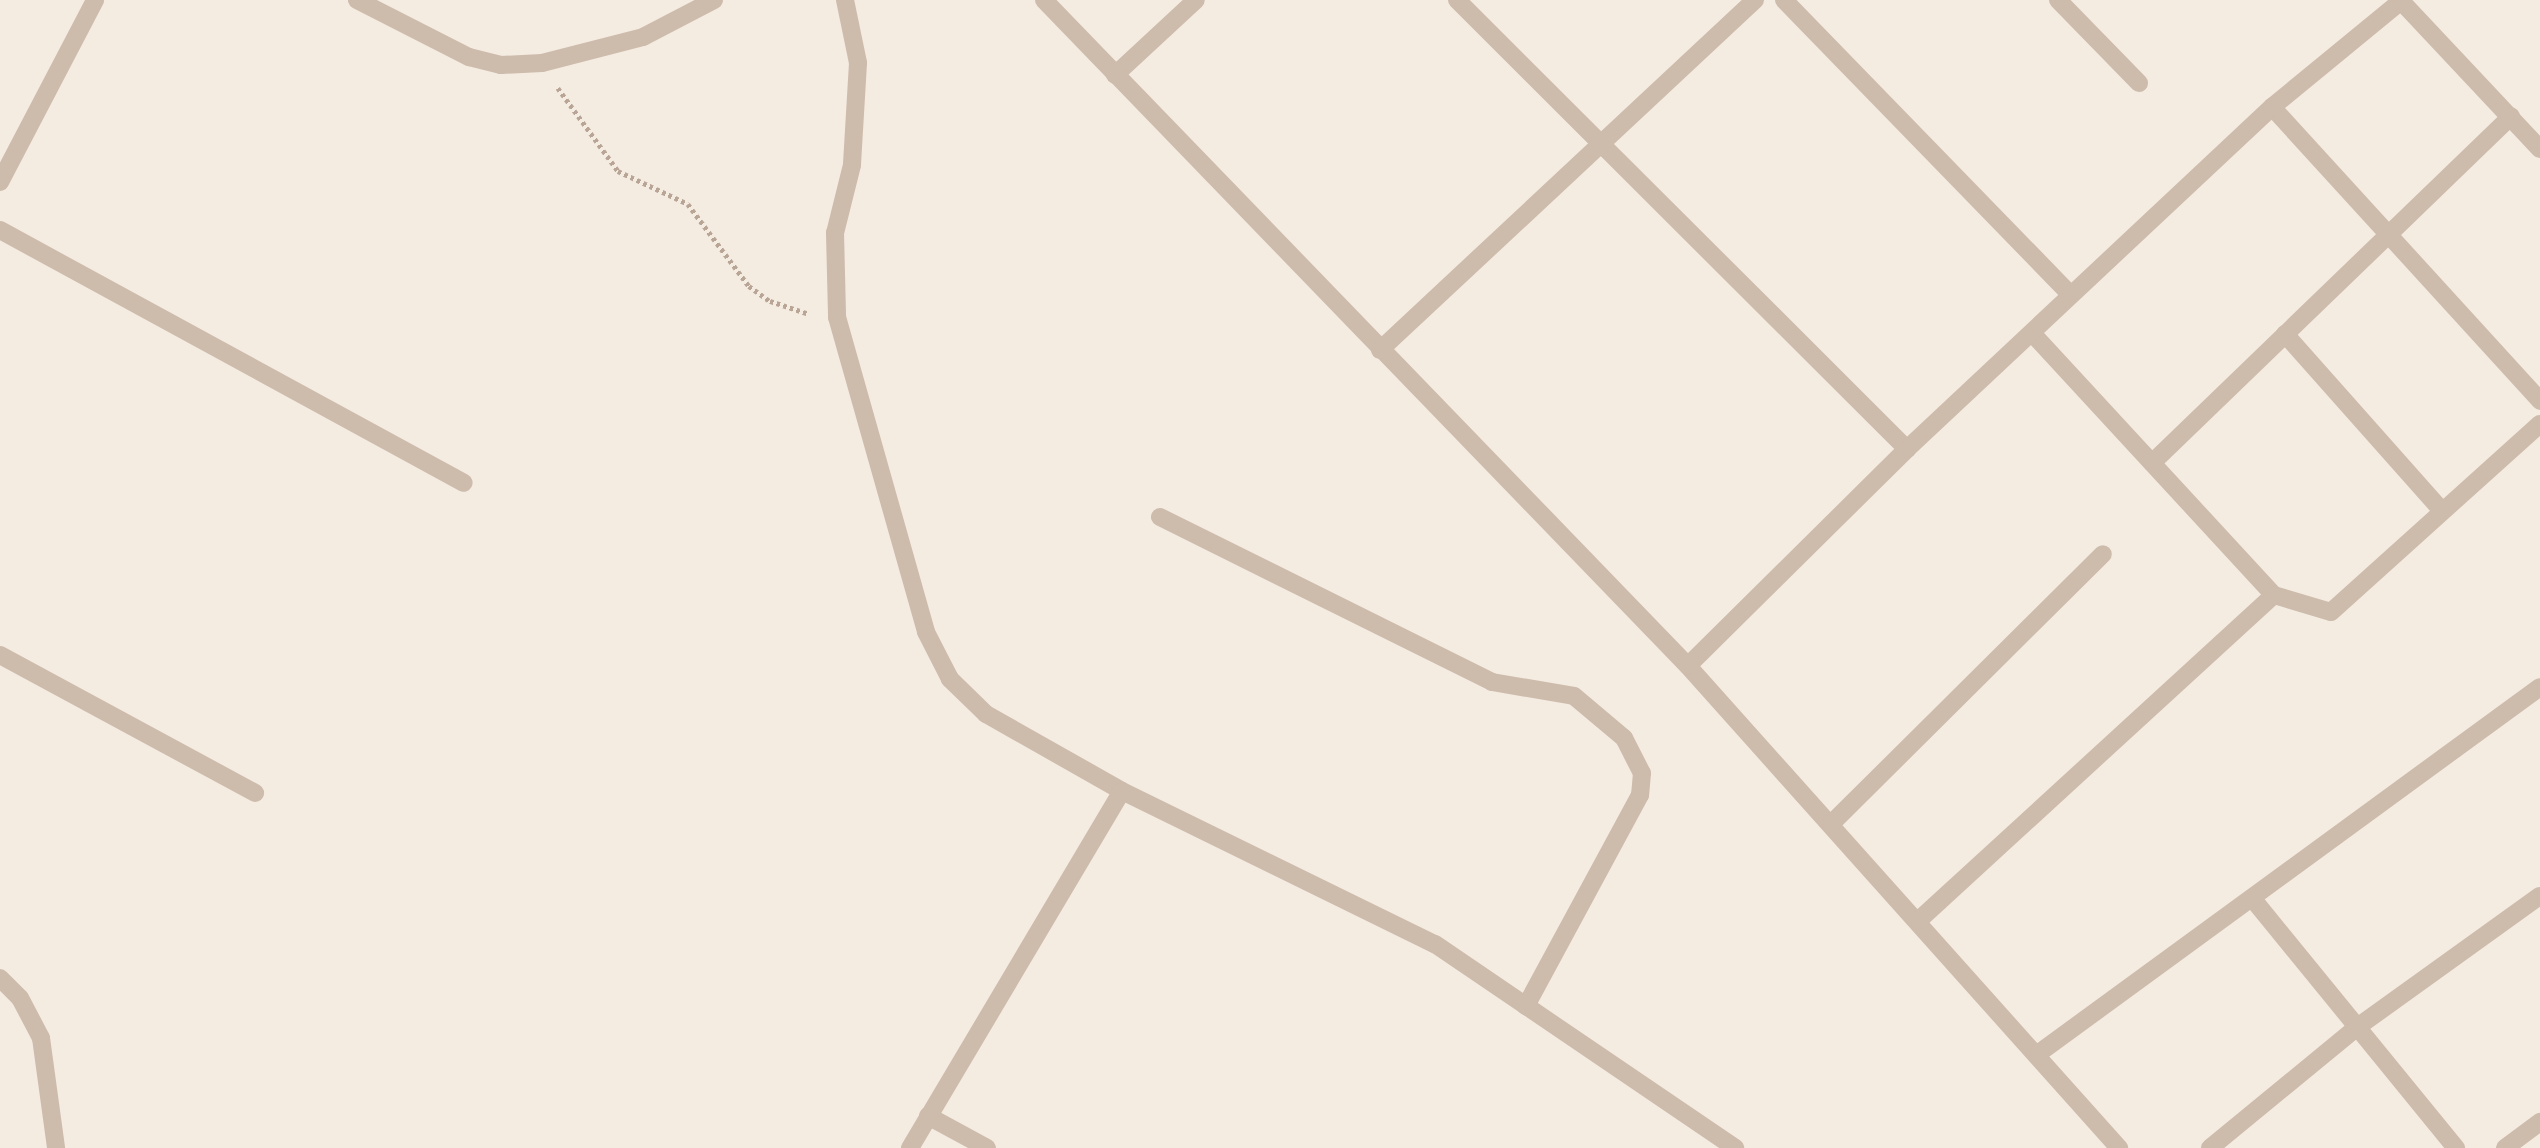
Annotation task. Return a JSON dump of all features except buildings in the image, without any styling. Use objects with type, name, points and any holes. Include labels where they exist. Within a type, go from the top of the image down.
[{"type":"street","points":[[0,182],[94,0]]},
{"type":"street","points":[[357,0],[469,57],[501,65],[542,63],[643,37],[714,0]]},
{"type":"street","points":[[845,0],[858,63],[852,165],[835,233],[837,317],[926,632],[950,678],[986,714],[1122,791],[1435,944],[1735,1148]]},
{"type":"street","points":[[1044,0],[1688,666],[2039,1053],[2119,1148]]},
{"type":"street","points":[[1115,75],[1196,0]]},
{"type":"street","points":[[1457,0],[1907,450]]},
{"type":"street","points":[[1380,350],[1755,0]]},
{"type":"street","points":[[1784,0],[2070,294]]},
{"type":"street","points":[[2058,0],[2138,83]]},
{"type":"street","points":[[1688,666],[2070,294],[2272,107],[2401,0],[2540,149]]},
{"type":"street","points":[[2272,107],[2540,401]]},
{"type":"street","points":[[2152,463],[2511,116]]},
{"type":"street","points":[[0,230],[464,483]]},
{"type":"street","points":[[2032,333],[2274,595],[2331,612],[2540,424]]},
{"type":"street","points":[[2285,334],[2442,511]]},
{"type":"street","points":[[1160,517],[1492,682],[1574,696],[1624,738],[1642,773],[1640,795],[1526,1006]]},
{"type":"street","points":[[1831,824],[2103,554]]},
{"type":"street","points":[[1919,920],[2274,595]]},
{"type":"street","points":[[0,655],[255,793]]},
{"type":"street","points":[[2039,1053],[2540,687]]},
{"type":"street","points":[[910,1148],[1122,791]]},
{"type":"street","points":[[2210,1148],[2356,1028],[2540,896]]},
{"type":"street","points":[[2252,898],[2456,1148]]},
{"type":"street","points":[[0,978],[20,998],[41,1038],[56,1148]]},
{"type":"street","points":[[928,1116],[987,1148]]},
{"type":"street","points":[[2505,1148],[2540,1122]]},
{"type":"path","points":[[542,63],[597,150],[636,185],[699,214],[714,246],[749,286],[802,313],[837,317]]}]
